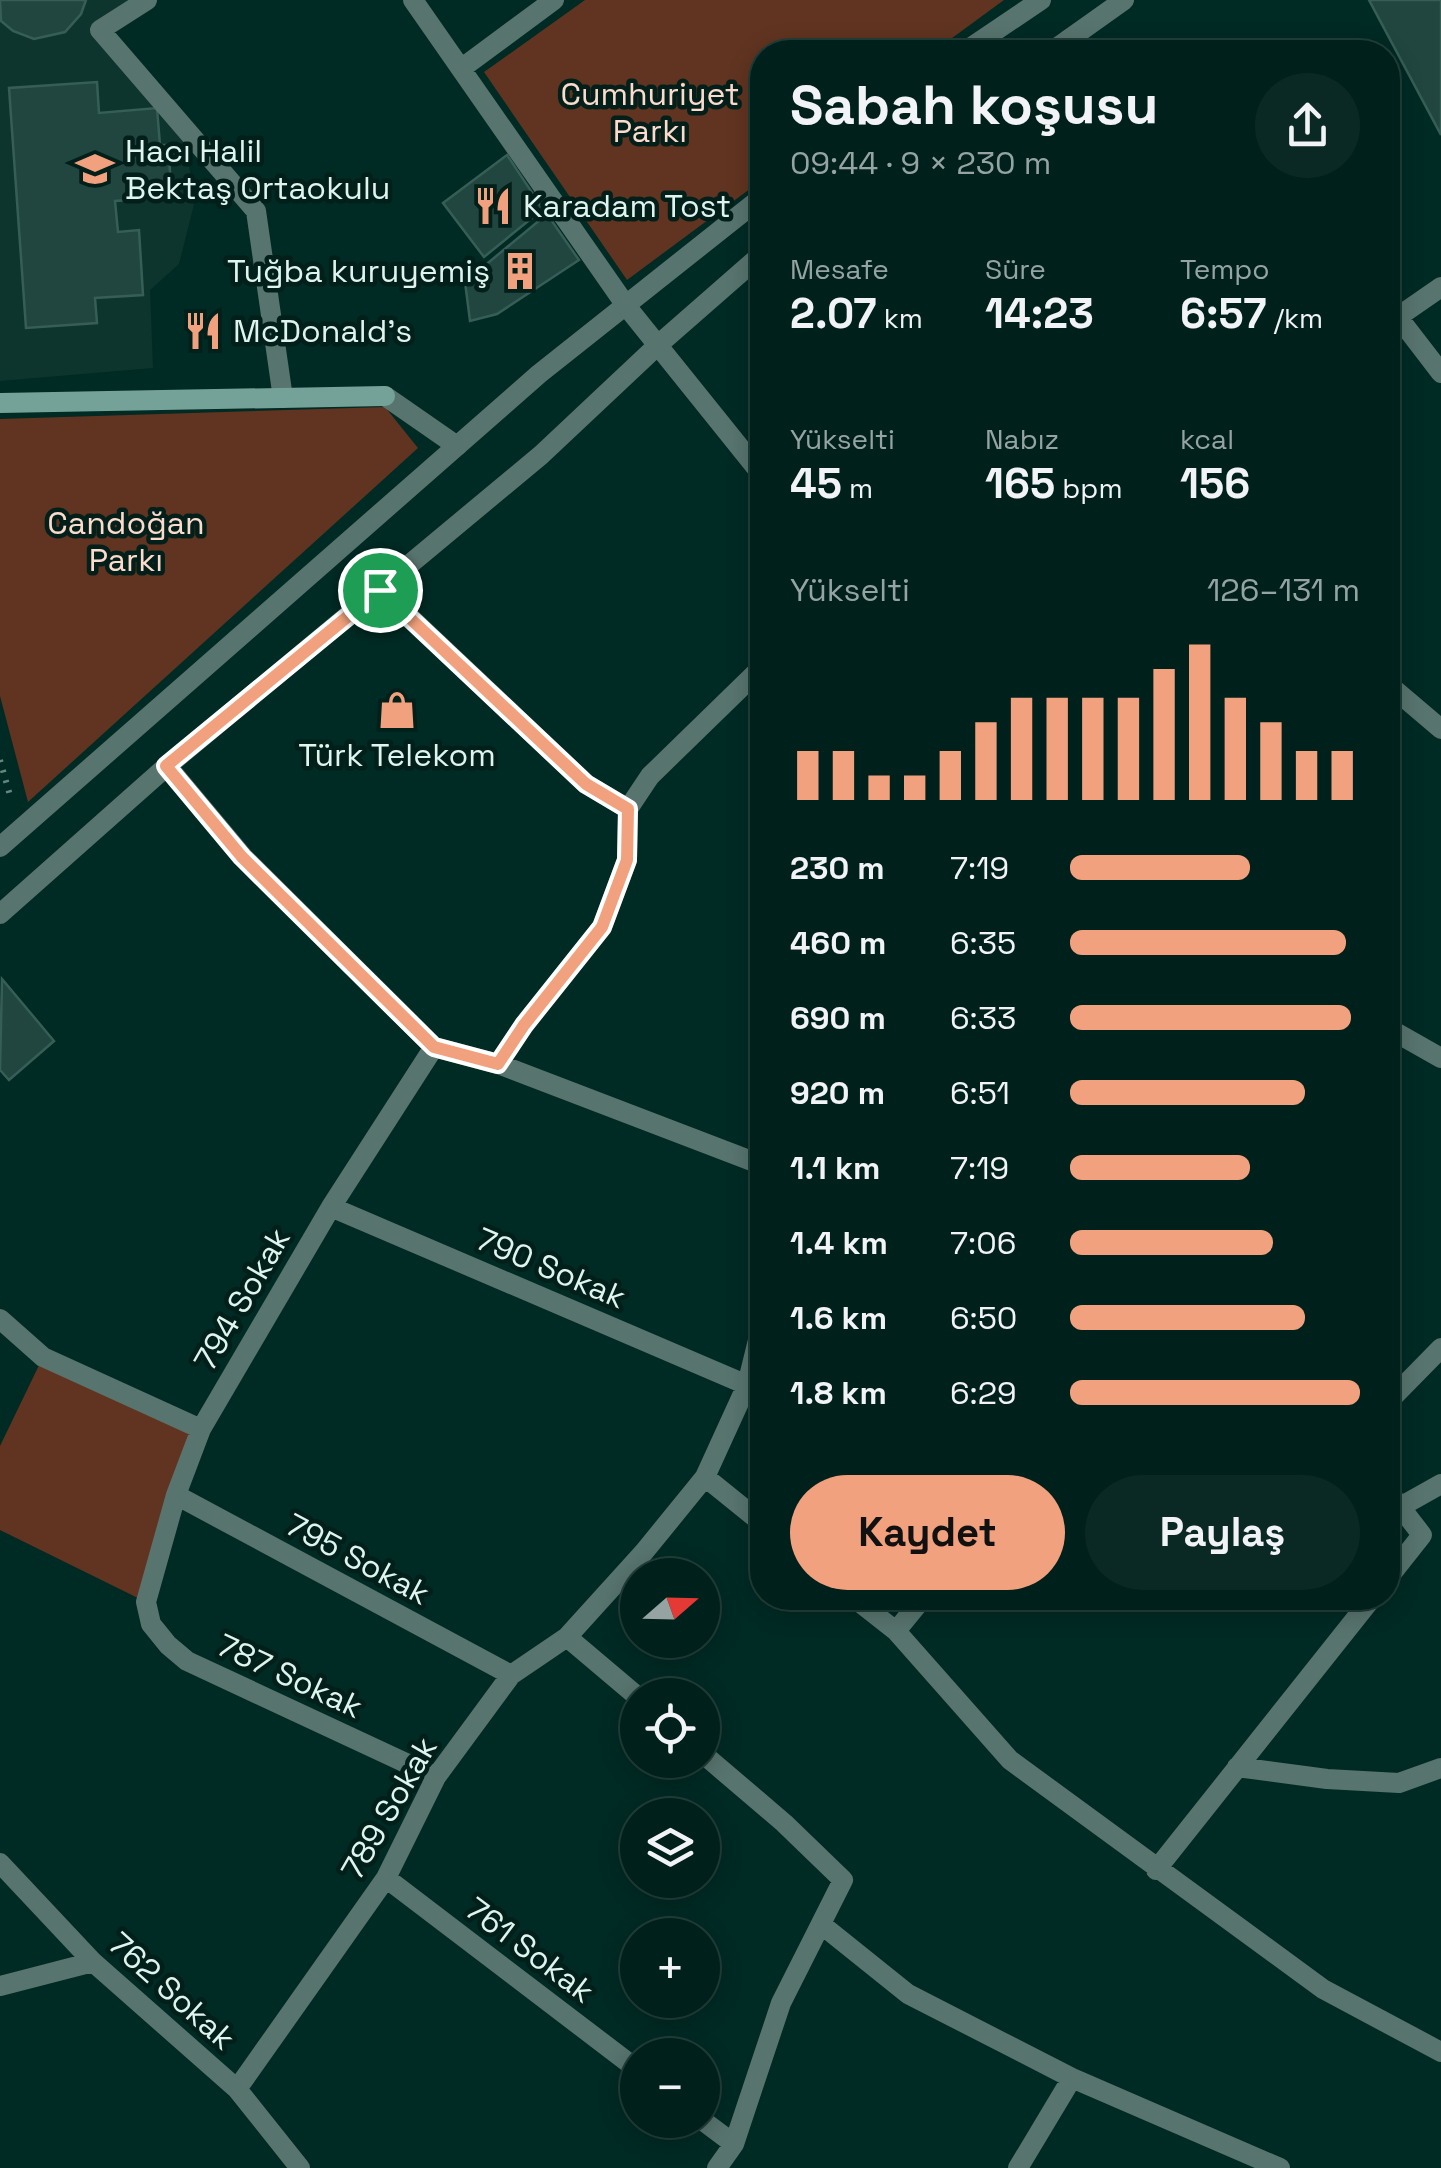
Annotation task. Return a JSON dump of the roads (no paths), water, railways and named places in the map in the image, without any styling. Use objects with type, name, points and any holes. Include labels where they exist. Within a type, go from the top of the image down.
[{"type":"street","points":[[147,0],[100,30],[256,210],[283,398]]},
{"type":"street","points":[[413,0],[627,308],[750,460]]},
{"type":"street","points":[[462,68],[554,0]]},
{"type":"street","points":[[982,40],[1041,0]]},
{"type":"street","points":[[1081,40],[1124,0]]},
{"type":"street","points":[[0,847],[540,374],[750,208]]},
{"type":"street","points":[[0,914],[166,766],[541,455],[658,344],[750,264]]},
{"type":"street","points":[[1400,315],[1441,287]]},
{"type":"street","points":[[1400,328],[1441,373]]},
{"type":"street","points":[[0,403],[385,396],[458,446]]},
{"type":"street","points":[[380,590],[586,784],[628,809]]},
{"type":"street","points":[[498,1064],[602,927],[627,860],[628,809],[650,776],[750,679]]},
{"type":"street","points":[[1400,694],[1441,728]]},
{"type":"street","points":[[166,766],[242,857],[434,1047],[498,1064],[750,1160]]},
{"type":"street","points":[[1400,1035],[1441,1058]]},
{"type":"street","name":"794 Sokak","points":[[146,1602],[176,1495],[201,1429],[330,1207],[434,1047]]},
{"type":"street","name":"790 Sokak","points":[[330,1207],[748,1386]]},
{"type":"street","points":[[0,1318],[43,1358],[201,1429]]},
{"type":"street","points":[[1400,1390],[1441,1348]]},
{"type":"street","name":"789 Sokak","points":[[236,2089],[386,1878],[436,1777],[511,1675],[567,1637],[706,1476],[750,1377]]},
{"type":"street","points":[[706,1476],[750,1513]]},
{"type":"street","points":[[1400,1497],[1441,1484]]},
{"type":"street","name":"795 Sokak","points":[[176,1495],[511,1675]]},
{"type":"street","points":[[1400,1507],[1422,1535],[1400,1563]]},
{"type":"street","name":"787 Sokak","points":[[146,1602],[152,1624],[187,1662],[436,1777]]},
{"type":"street","points":[[869,1610],[896,1631],[1010,1760],[1322,1989],[1441,2052]]},
{"type":"street","points":[[896,1631],[913,1610]]},
{"type":"street","points":[[1156,1870],[1362,1610]]},
{"type":"street","points":[[567,1637],[620,1682]]},
{"type":"street","points":[[1237,1766],[1399,1784],[1441,1768]]},
{"type":"street","points":[[717,2168],[734,2144],[780,2004],[842,1880],[720,1768]]},
{"type":"street","name":"762 Sokak","points":[[0,1863],[92,1962],[236,2089],[300,2168]]},
{"type":"street","name":"761 Sokak","points":[[386,1878],[620,2056]]},
{"type":"street","points":[[822,1926],[908,1994],[1072,2078],[1280,2168]]},
{"type":"street","points":[[0,1986],[92,1962]]},
{"type":"street","points":[[1018,2168],[1072,2078]]},
{"type":"street","points":[[720,2134],[734,2144]]},
{"type":"place","name":"Hacı Halil Bektaş Ortaokulu","points":[[95,169]]},
{"type":"place","name":"Karadam Tost","points":[[493,206]]},
{"type":"place","name":"Tuğba kuruyemiş","points":[[520,271]]},
{"type":"place","name":"McDonald's","points":[[203,331]]},
{"type":"place","name":"Türk Telekom","points":[[397,710]]},
{"type":"park label","name":"Cumhuriyet Parkı","points":[[650,112]]},
{"type":"park label","name":"Candoğan Parkı","points":[[126,542]]}]
